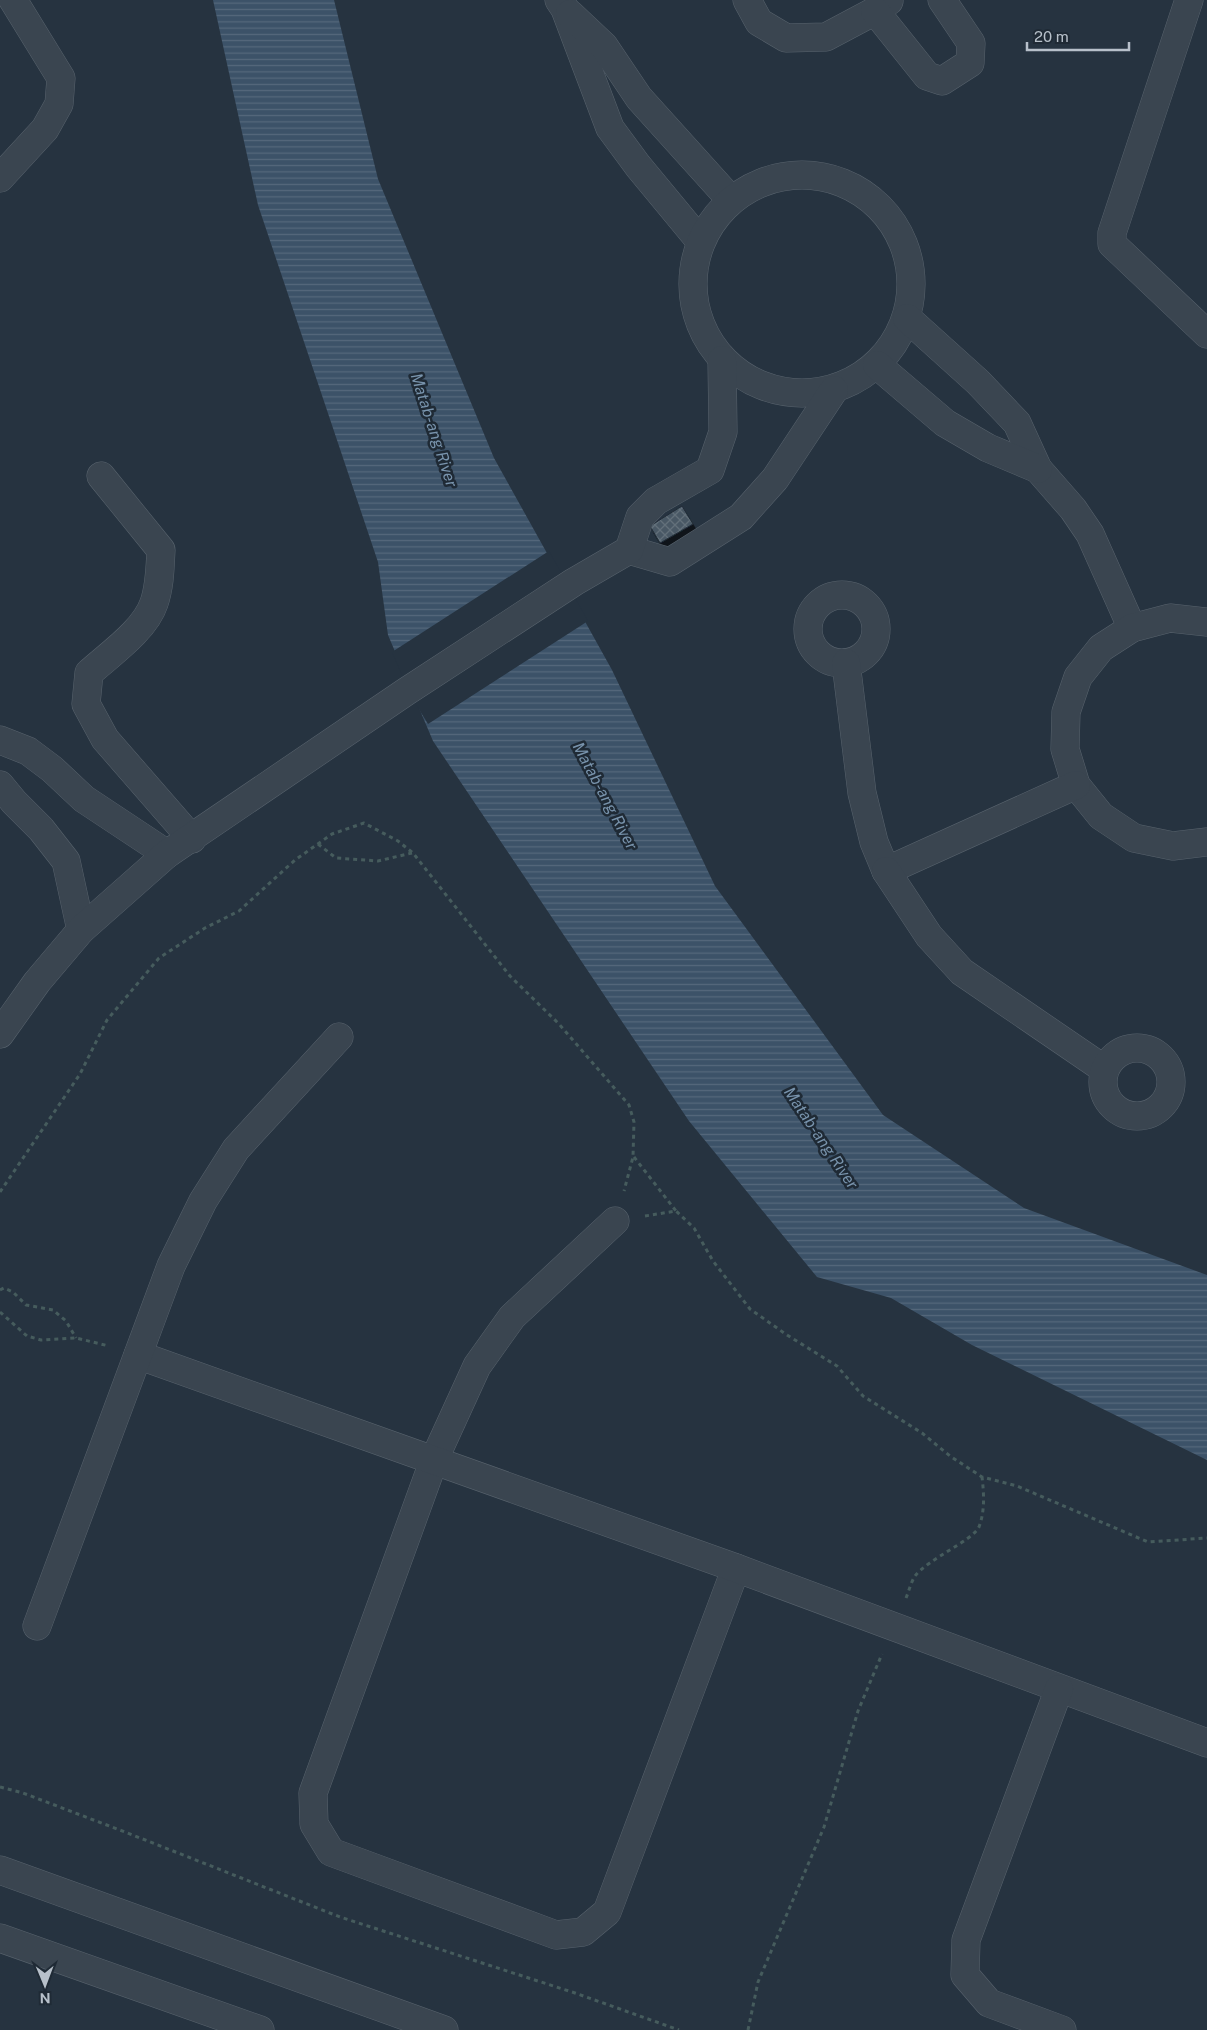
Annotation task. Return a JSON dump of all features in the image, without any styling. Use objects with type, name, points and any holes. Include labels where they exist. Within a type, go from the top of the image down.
[{"type":"street","points":[[0,178],[45,129],[59,104],[61,78],[12,0]]},
{"type":"street","points":[[747,0],[760,22],[786,38],[826,37],[883,6],[927,76],[942,81],[970,63],[971,43],[942,0]]},
{"type":"street","points":[[1189,0],[1112,233],[1112,244],[1207,334]]},
{"type":"street","points":[[562,5],[604,46],[639,98],[731,200]]},
{"type":"street","points":[[562,5],[610,128],[638,166],[700,241]]},
{"type":"street","points":[[796,174],[832,178],[864,193],[890,217],[907,248],[913,282],[907,318],[895,343],[877,364],[857,380],[834,390],[804,394],[773,391],[746,379],[722,360],[699,324],[691,282],[700,241],[731,200],[762,182],[796,174]]},
{"type":"street","points":[[907,318],[978,382],[1017,423],[1038,469],[1073,509],[1090,534],[1132,628]]},
{"type":"street","points":[[0,1034],[37,982],[81,930],[167,854],[192,839],[407,691],[574,582],[629,550],[640,517],[656,501],[710,470],[723,432],[722,360]]},
{"type":"street","points":[[877,364],[945,423],[988,448],[1038,469]]},
{"type":"street","points":[[629,550],[670,562],[741,517],[775,479],[834,390]]},
{"type":"street","points":[[101,476],[161,550],[160,574],[154,604],[139,628],[89,673],[86,704],[105,739],[192,839]]},
{"type":"street","points":[[1207,622],[1170,618],[1132,628],[1101,648],[1078,677],[1066,712],[1065,749],[1076,785],[1100,816],[1134,838],[1173,846],[1207,842]]},
{"type":"street","points":[[846,663],[862,793],[874,842],[886,870],[929,936],[962,972],[1104,1069]]},
{"type":"street","points":[[0,740],[28,752],[52,769],[84,799],[167,854]]},
{"type":"street","points":[[0,785],[41,829],[66,860],[81,930]]},
{"type":"street","points":[[886,870],[1076,785]]},
{"type":"street","points":[[37,1626],[171,1266],[203,1201],[236,1149],[339,1037]]},
{"type":"street","points":[[615,1221],[512,1316],[477,1366],[434,1460],[313,1793],[314,1824],[330,1852],[556,1935],[582,1932],[607,1912],[736,1568]]},
{"type":"street","points":[[138,1355],[736,1568],[1207,1743]]},
{"type":"street","points":[[1059,1689],[966,1940],[965,1975],[989,2003],[1062,2030]]},
{"type":"street","points":[[0,1870],[444,2030]]},
{"type":"street","points":[[0,1938],[260,2030]]},
{"type":"path","points":[[0,1192],[80,1074],[107,1020],[160,958],[205,928],[239,911],[295,860],[332,834],[364,823],[398,841],[413,853],[510,976],[559,1024],[629,1105],[634,1122],[633,1157],[615,1221],[676,1211]]},
{"type":"path","points":[[318,844],[336,858],[378,861],[413,853]]},
{"type":"path","points":[[633,1157],[676,1211],[694,1228],[713,1261],[750,1309],[837,1366],[864,1396],[922,1433],[950,1456],[982,1477],[1017,1486],[1148,1542],[1207,1538]]},
{"type":"path","points":[[0,1290],[4,1288],[13,1292],[26,1305],[53,1310],[66,1321],[76,1338]]},
{"type":"path","points":[[0,1312],[27,1336],[41,1340],[76,1338],[138,1355]]},
{"type":"path","points":[[748,2030],[758,1982],[824,1827],[858,1712],[893,1627],[915,1576],[935,1558],[962,1542],[978,1528],[984,1500],[982,1477]]},
{"type":"path","points":[[0,1786],[125,1832],[340,1917],[575,1993],[679,2030]]},
{"type":"water","name":"Matab-ang River","points":[[213,0],[334,0],[378,179],[494,458],[612,670],[715,886],[883,1115],[1024,1208],[1207,1275],[1207,1460],[972,1345],[891,1298],[817,1277],[689,1121],[433,741],[388,635],[378,562],[258,205]]},
{"type":"pier","points":[[549,551],[588,621],[428,724],[412,698],[392,652]]},
{"type":"building","points":[[682,506],[693,524],[660,543],[650,526]]}]
